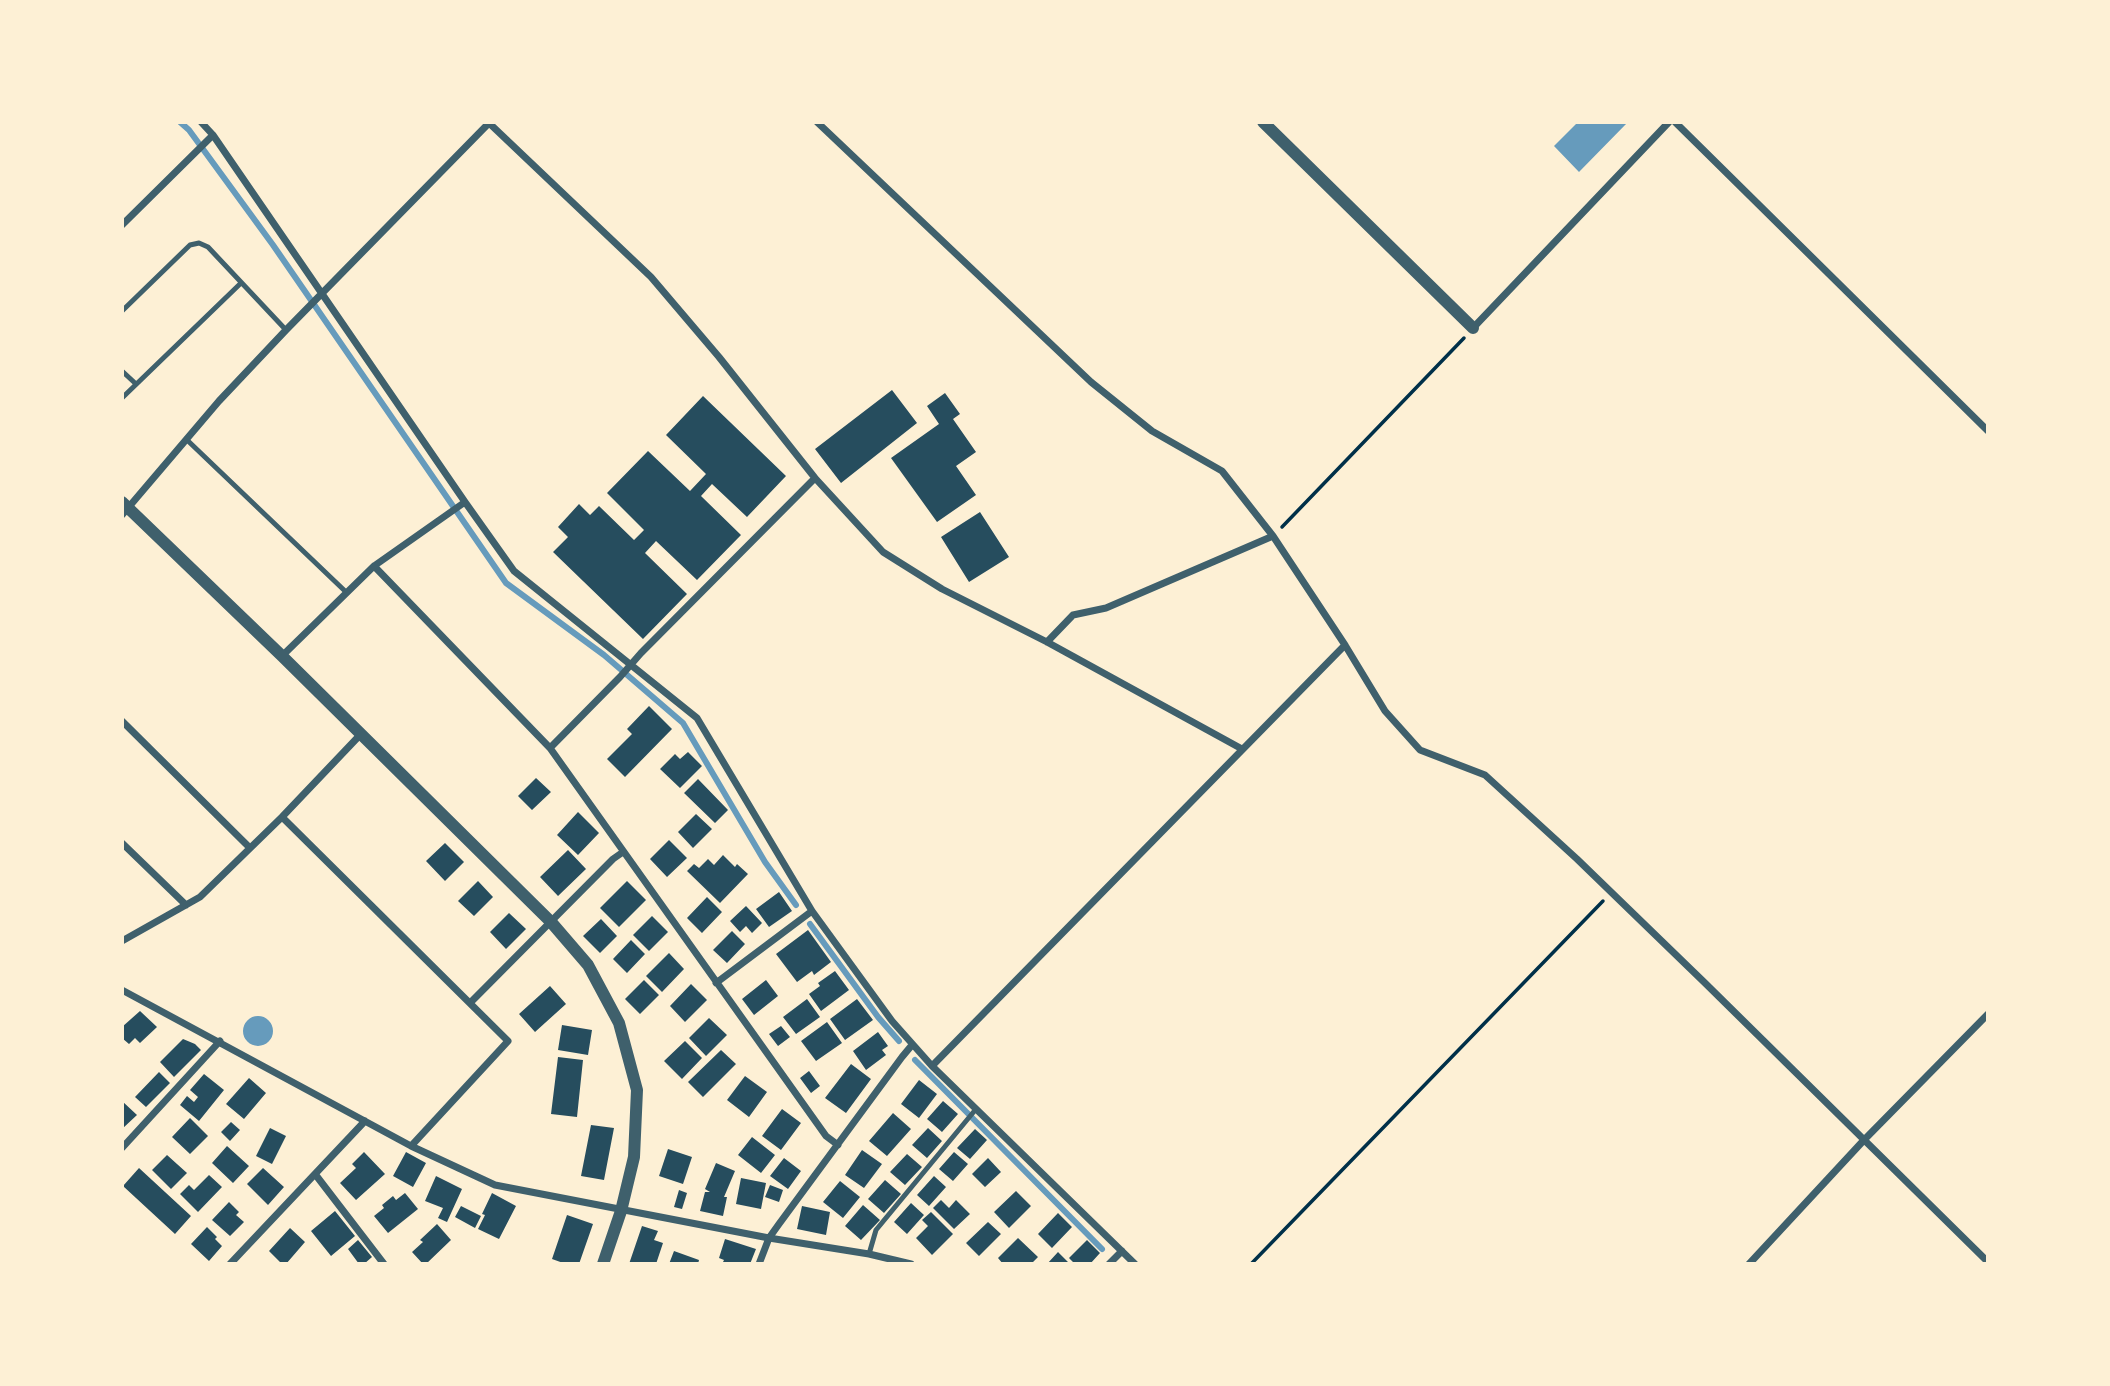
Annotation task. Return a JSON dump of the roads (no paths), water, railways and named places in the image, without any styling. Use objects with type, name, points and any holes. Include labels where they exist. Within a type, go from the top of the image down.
[{"type":"street","points":[[201,122],[213,135],[514,571],[697,718],[812,911],[912,1045],[1135,1264]]},
{"type":"street","points":[[817,122],[1091,382],[1152,432],[1222,471],[1273,536],[1385,711],[1420,750],[1485,775],[1611,892],[1987,1262]]},
{"type":"street","points":[[1263,122],[1474,328],[1669,122]]},
{"type":"street","points":[[1675,122],[1987,431]]},
{"type":"street","points":[[603,1264],[621,1211],[634,1157],[636,1090],[619,1023],[588,965],[551,922],[282,656],[125,508],[286,330],[489,123],[651,277],[719,357],[815,478],[883,552],[942,589],[1047,642],[1242,749]]},
{"type":"street","points":[[123,222],[213,135]]},
{"type":"street","points":[[550,748],[640,653],[815,478]]},
{"type":"street","points":[[282,656],[374,566],[465,502]]},
{"type":"street","points":[[1047,642],[1073,615],[1106,608],[1273,536]]},
{"type":"street","points":[[374,566],[550,748],[826,1136],[838,1145]]},
{"type":"street","points":[[932,1066],[1345,645]]},
{"type":"street","points":[[122,720],[249,847]]},
{"type":"street","points":[[122,941],[200,897],[282,817],[360,735]]},
{"type":"street","points":[[282,817],[508,1041],[411,1146]]},
{"type":"street","points":[[122,844],[186,905]]},
{"type":"street","points":[[471,1002],[623,852]]},
{"type":"street","points":[[716,983],[812,911]]},
{"type":"street","points":[[122,990],[411,1146],[495,1185],[911,1264]]},
{"type":"street","points":[[1749,1264],[1864,1140],[1987,1014]]},
{"type":"street","points":[[122,1148],[220,1041]]},
{"type":"street","points":[[759,1264],[769,1238],[912,1045]]},
{"type":"street","points":[[230,1264],[365,1121]]},
{"type":"street","points":[[315,1174],[384,1264]]},
{"type":"street","points":[[1109,1264],[1122,1251]]},
{"type":"lane","points":[[122,312],[190,246],[199,243],[208,247],[286,330]]},
{"type":"lane","points":[[122,398],[241,283]]},
{"type":"lane","points":[[122,372],[136,384]]},
{"type":"lane","points":[[186,439],[346,592]]},
{"type":"lane","points":[[869,1254],[877,1230],[976,1109]]},
{"type":"water","points":[[1578,122],[1627,122],[1579,172],[1554,146]]},
{"type":"water","points":[[258,1016],[269,1020],[273,1031],[269,1042],[258,1046],[247,1042],[243,1031],[247,1020]]},
{"type":"waterway","points":[[180,122],[189,130],[273,245],[506,583],[604,655],[683,723],[765,862],[796,905]]},
{"type":"waterway","points":[[810,924],[878,1017],[899,1041]]},
{"type":"waterway","points":[[915,1060],[1102,1249]]}]
